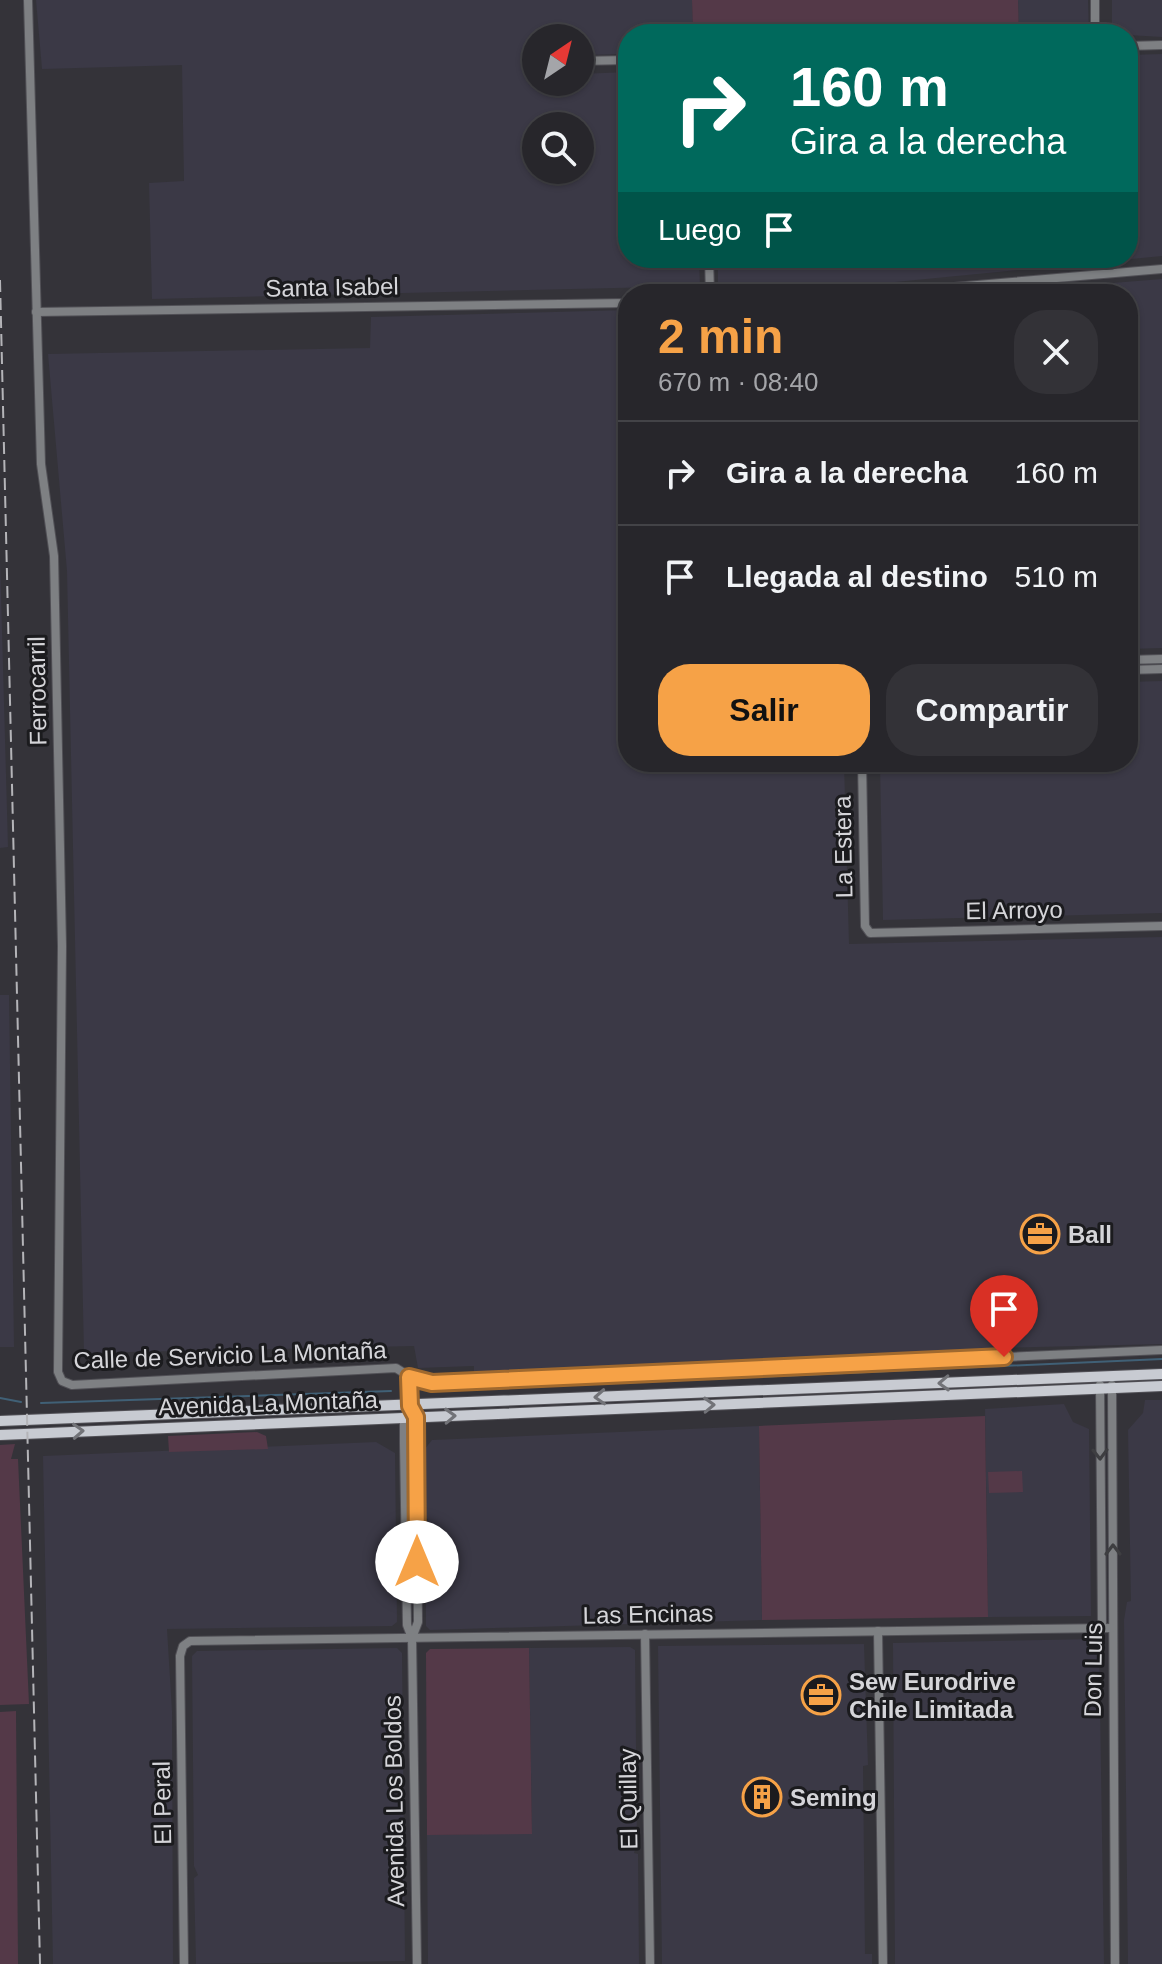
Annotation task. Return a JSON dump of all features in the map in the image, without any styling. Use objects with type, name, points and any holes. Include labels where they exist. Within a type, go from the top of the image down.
[{"type":"main road","name":"Avenida La Montaña","points":[[1112,1382],[1162,1374]]},
{"type":"main road","name":"Avenida La Montaña","points":[[0,1435],[404,1418],[1100,1382]]},
{"type":"main road","name":"Avenida La Montaña","points":[[0,1421],[1100,1382],[1162,1386]]},
{"type":"street","name":"Ferrocarril","points":[[28,0],[41,464],[55,588],[62,946],[58,1372],[62,1381]]},
{"type":"street","points":[[1095,0],[1095,24]]},
{"type":"street","points":[[1138,46],[1162,45]]},
{"type":"street","points":[[594,61],[618,60]]},
{"type":"street","points":[[988,284],[1162,269]]},
{"type":"street","name":"Santa Isabel","points":[[36,312],[618,303]]},
{"type":"street","points":[[1138,660],[1162,659]]},
{"type":"street","points":[[1138,670],[1162,669]]},
{"type":"street","name":"La Estera","points":[[862,772],[867,931]]},
{"type":"street","name":"El Arroyo","points":[[867,931],[1162,926]]},
{"type":"street","name":"Calle de Servicio La Montaña","points":[[62,1381],[75,1385],[396,1368],[409,1377],[432,1383],[1162,1350]]},
{"type":"street","name":"Avenida Los Boldos","points":[[409,1377],[410,1406],[416,1417],[418,1622],[412,1638]]},
{"type":"street","points":[[1100,1382],[1102,1628]]},
{"type":"street","name":"Don Luis","points":[[1112,1382],[1115,1964]]},
{"type":"street","name":"Avenida Los Boldos","points":[[410,1406],[404,1418],[407,1625],[412,1638],[417,1964]]},
{"type":"street","name":"Las Encinas","points":[[185,1644],[193,1640],[1112,1628]]},
{"type":"street","points":[[878,1631],[883,1964]]},
{"type":"street","name":"El Quillay","points":[[645,1634],[650,1964]]},
{"type":"street","name":"El Peral","points":[[184,1964],[180,1656],[185,1644]]},
{"type":"shaded area","points":[[36,0],[692,0],[693,24],[618,24],[618,54],[594,55],[594,24],[522,24],[522,96],[594,96],[594,73],[618,72],[618,268],[699,268],[700,284],[152,299],[149,183],[184,181],[182,65],[42,69]]},
{"type":"shaded area","points":[[692,0],[1018,0],[1019,24],[693,24]]},
{"type":"shaded area","points":[[1018,0],[1088,0],[1089,24],[1019,24]]},
{"type":"shaded area","points":[[1112,0],[1162,0],[1162,37],[1138,36],[1138,24],[1112,24]]},
{"type":"shaded area","points":[[1162,54],[1162,256],[1138,258],[1138,55]]},
{"type":"shaded area","points":[[718,268],[1039,268],[885,283],[718,284]]},
{"type":"shaded area","points":[[1162,279],[1162,648],[1138,649],[1138,284],[1100,284]]},
{"type":"shaded area","points":[[618,310],[618,772],[844,772],[849,944],[1162,937],[1162,1344],[998,1348],[474,1374],[474,1366],[418,1368],[414,1346],[84,1353],[67,571],[48,354],[370,348],[371,317]]},
{"type":"shaded area","points":[[0,559],[8,847],[0,848]]},
{"type":"shaded area","points":[[1162,681],[1162,913],[883,920],[880,772],[1138,772],[1138,682]]},
{"type":"shaded area","points":[[0,995],[9,995],[14,1347],[0,1347]]},
{"type":"shaded area","points":[[1145,1400],[1162,1400],[1162,1964],[1128,1964],[1124,1620],[1127,1602],[1131,1601],[1128,1430],[1143,1413]]},
{"type":"shaded area","points":[[1064,1404],[1073,1422],[1089,1429],[1091,1616],[988,1617],[985,1409]]},
{"type":"shaded area","points":[[985,1416],[988,1617],[762,1620],[759,1426]]},
{"type":"shaded area","points":[[759,1426],[762,1620],[430,1630],[426,1626],[426,1544],[429,1543],[428,1519],[425,1518],[424,1450],[432,1440]]},
{"type":"shaded area","points":[[257,1432],[266,1436],[268,1449],[169,1452],[168,1436]]},
{"type":"shaded area","points":[[376,1442],[395,1453],[397,1622],[392,1626],[167,1629],[172,1711],[173,1964],[53,1964],[43,1456]]},
{"type":"shaded area","points":[[15,1444],[11,1459],[18,1459],[29,1704],[0,1705],[0,1445]]},
{"type":"shaded area","points":[[1022,1471],[1023,1492],[989,1493],[988,1472]]},
{"type":"shaded area","points":[[1099,1639],[1104,1964],[895,1964],[893,1643]]},
{"type":"shaded area","points":[[864,1644],[868,1765],[863,1766],[865,1954],[872,1954],[872,1964],[662,1964],[658,1646]]},
{"type":"shaded area","points":[[630,1647],[635,1650],[637,1843],[634,1853],[638,1854],[639,1964],[428,1964],[427,1835],[532,1833],[529,1648]]},
{"type":"shaded area","points":[[397,1648],[402,1653],[405,1961],[196,1964],[194,1878],[198,1875],[194,1866],[192,1656],[197,1651]]},
{"type":"shaded area","points":[[529,1648],[532,1834],[427,1835],[426,1653],[430,1649]]},
{"type":"shaded area","points":[[16,1711],[18,1964],[0,1964],[0,1712]]},
{"type":"waterway","points":[[436,1391],[1162,1359]]},
{"type":"waterway","points":[[41,1403],[391,1391]]},
{"type":"waterway","points":[[0,1398],[21,1402]]},
{"type":"railway","points":[[0,280],[40,1964]]},
{"type":"place","name":"Ball","points":[[1040,1234]]},
{"type":"place","name":"Sew Eurodrive Chile Limitada","points":[[821,1695]]},
{"type":"place","name":"Seming","points":[[762,1797]]},
{"type":"route","points":[[417,1562],[416,1417],[410,1406],[409,1377],[421,1383],[432,1383],[1004,1357]]}]
